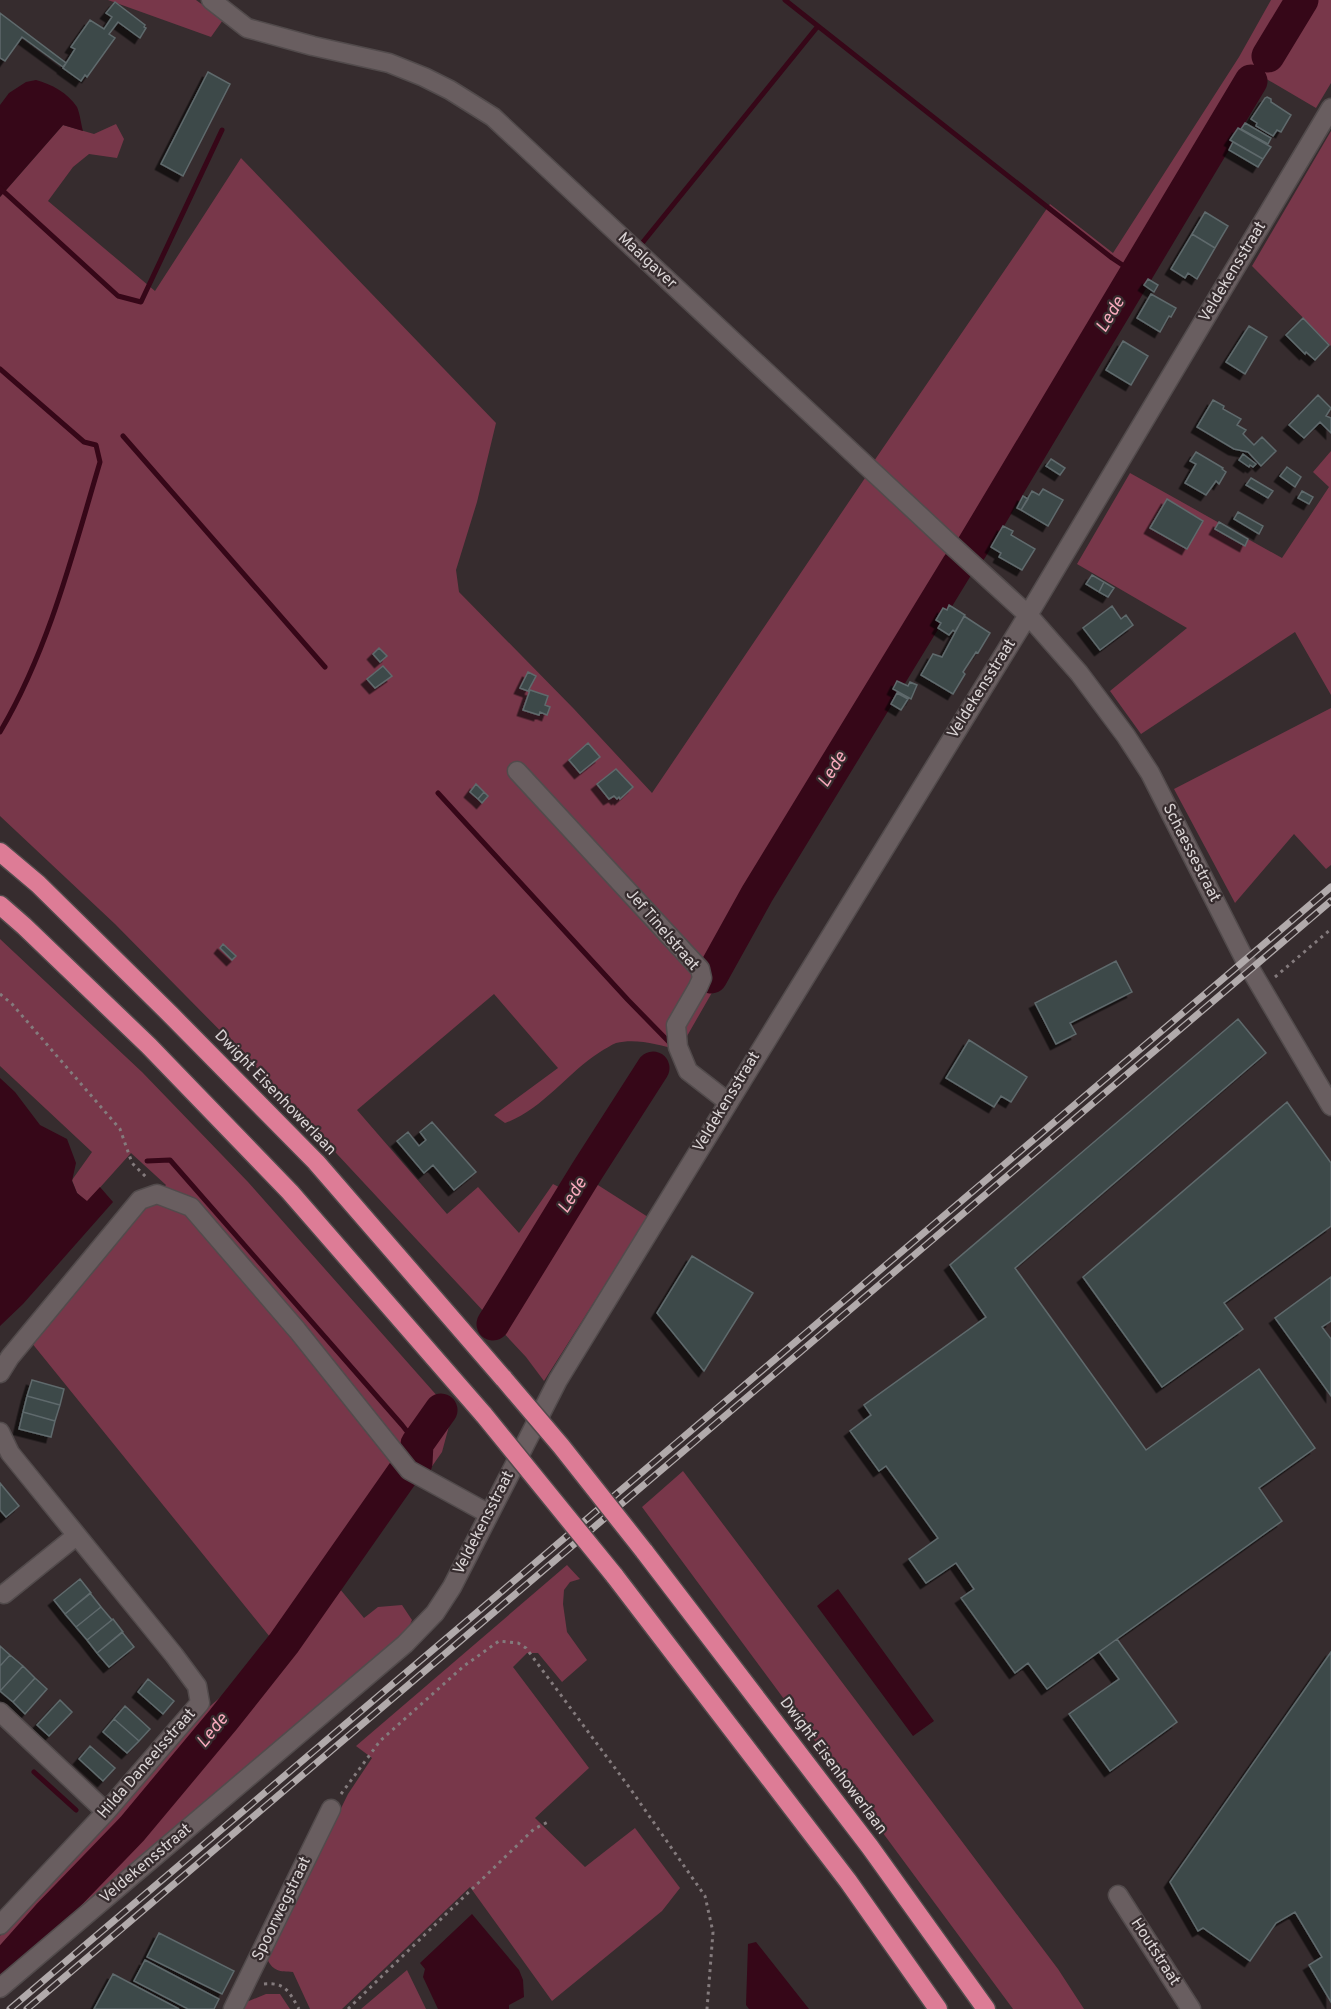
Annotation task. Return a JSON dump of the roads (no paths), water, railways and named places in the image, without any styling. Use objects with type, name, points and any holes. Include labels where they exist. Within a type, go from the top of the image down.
[{"type":"highway","name":"Dwight Eisenhowerlaan","points":[[0,852],[46,892],[316,1162],[504,1379],[561,1446],[644,1551],[870,1847],[986,2009]]},
{"type":"highway","points":[[0,905],[149,1046],[290,1192],[484,1415],[614,1575],[848,1881],[938,2009]]},
{"type":"street","name":"Maalgaver","points":[[211,0],[247,28],[389,63],[450,90],[493,117],[1028,615]]},
{"type":"street","name":"Veldekensstraat","points":[[0,1988],[405,1644],[435,1613],[452,1587],[558,1380],[1028,615],[1331,108]]},
{"type":"street","name":"Schaessestraat","points":[[1028,615],[1079,673],[1126,736],[1150,773],[1261,989],[1331,1106]]},
{"type":"street","name":"Jef Tinelstraat","points":[[517,771],[700,969],[702,978],[676,1025],[678,1047],[688,1071],[728,1102]]},
{"type":"street","points":[[0,1373],[10,1357],[140,1200],[157,1194],[191,1207],[352,1396],[409,1470],[489,1514]]},
{"type":"street","name":"Hilda Daneelsstraat","points":[[0,1432],[9,1453],[197,1686],[200,1703],[106,1812],[0,1925]]},
{"type":"street","points":[[4,1593],[75,1536]]},
{"type":"street","points":[[0,1712],[106,1812]]},
{"type":"street","name":"Spoorwegstraat","points":[[233,2009],[331,1809]]},
{"type":"street","name":"Houtstraat","points":[[1118,1895],[1191,2009]]},
{"type":"waterway","points":[[785,0],[1112,258],[1136,274]]},
{"type":"waterway","name":"Lede","points":[[1268,56],[1302,0]]},
{"type":"waterway","points":[[643,242],[818,26]]},
{"type":"waterway","name":"Lede","points":[[971,549],[1251,81]]},
{"type":"waterway","points":[[0,188],[118,296],[141,302],[222,130]]},
{"type":"waterway","points":[[0,369],[84,442],[96,445],[100,462],[46,634],[0,732]]},
{"type":"waterway","points":[[123,436],[325,667]]},
{"type":"waterway","name":"Lede","points":[[711,977],[757,894],[958,565]]},
{"type":"waterway","points":[[438,793],[670,1043]]},
{"type":"waterway","name":"Lede","points":[[493,1324],[653,1068]]},
{"type":"waterway","points":[[147,1161],[170,1160],[417,1444]]},
{"type":"waterway","name":"Lede","points":[[416,1463],[417,1444],[441,1410]]},
{"type":"waterway","name":"Lede","points":[[0,1970],[49,1915],[132,1829],[223,1720],[284,1643],[403,1473]]},
{"type":"waterway","points":[[34,1772],[76,1810]]},
{"type":"railway","points":[[10,2009],[1331,887]]},
{"type":"railway","points":[[27,2009],[1331,901]]}]
